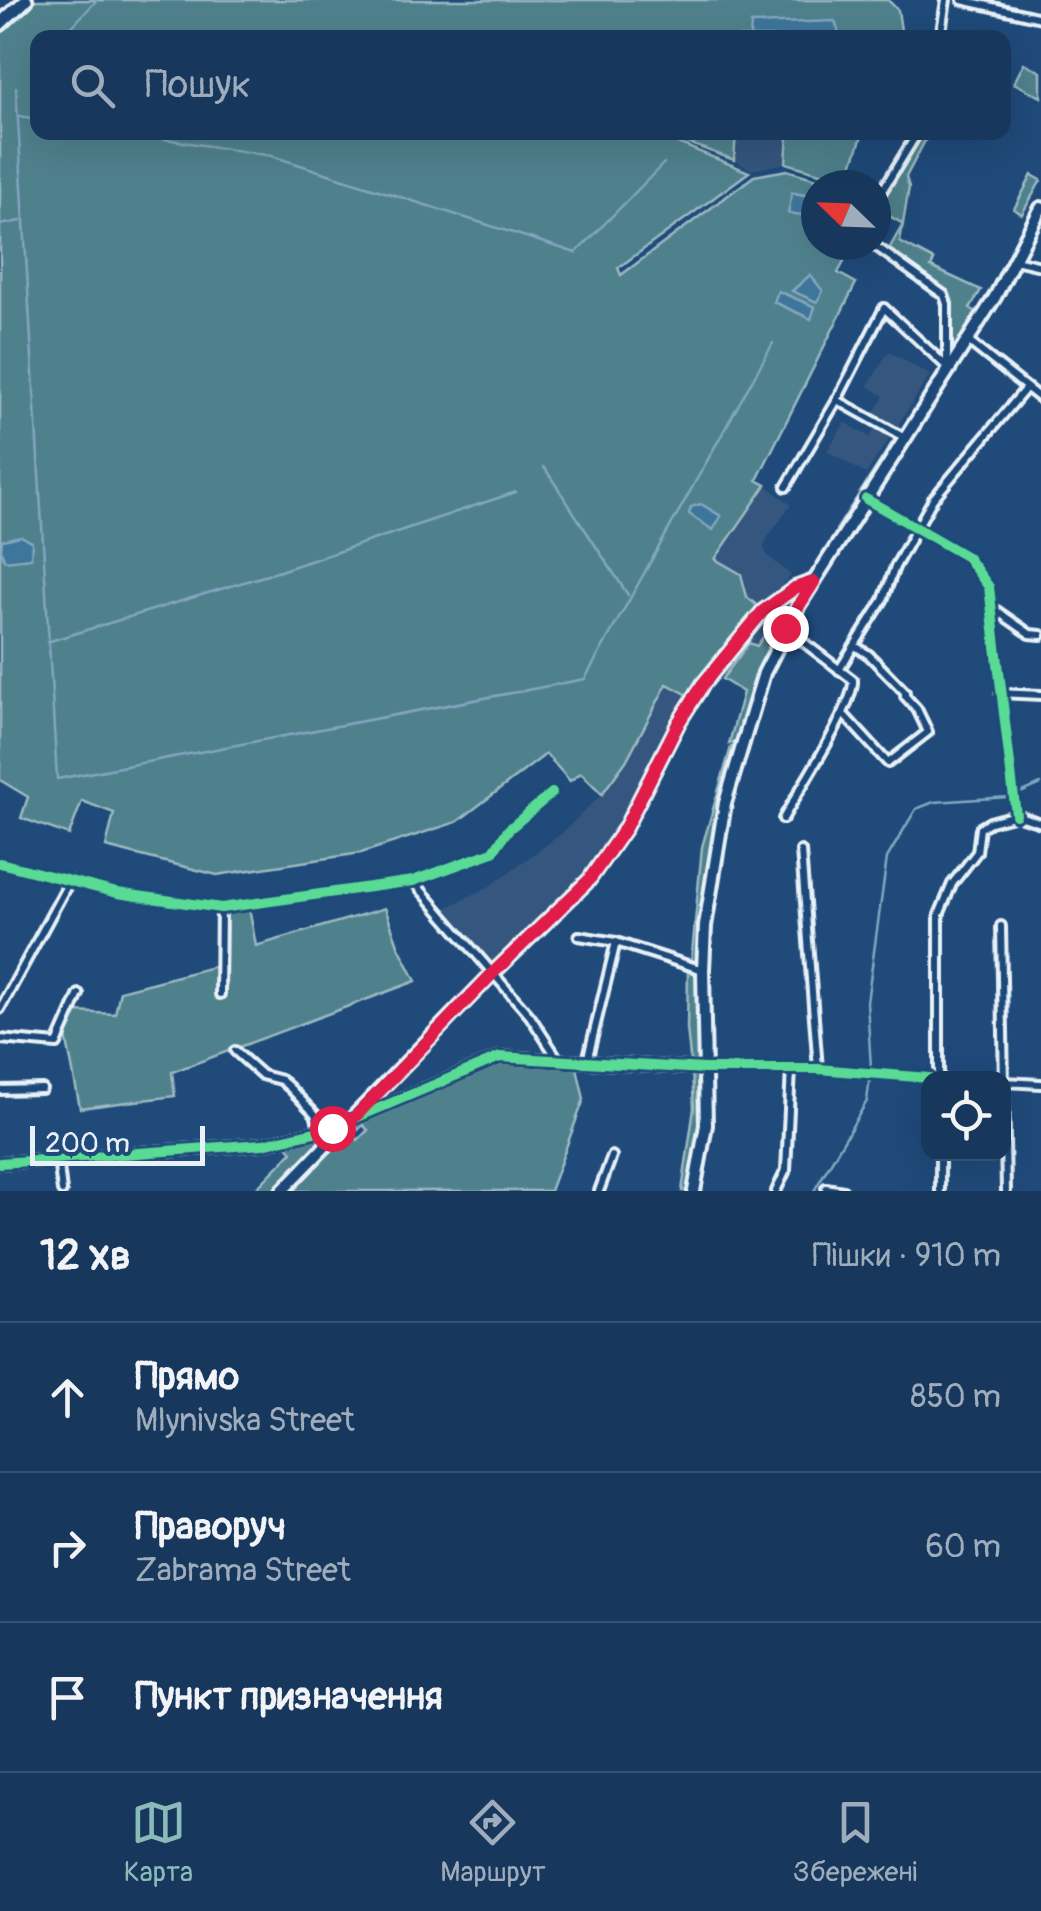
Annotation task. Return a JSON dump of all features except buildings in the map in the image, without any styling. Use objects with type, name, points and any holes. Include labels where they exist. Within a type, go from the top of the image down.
[{"type":"highway","points":[[0,24],[26,0]]},
{"type":"main road","points":[[694,1191],[706,1125],[702,970],[706,926],[725,803],[764,673],[785,628],[947,366],[967,340],[1041,208]]},
{"type":"main road","points":[[282,1191],[589,880],[625,828],[679,722],[732,648],[763,611],[784,594],[814,582]]},
{"type":"street","points":[[941,30],[946,0]]},
{"type":"street","points":[[962,0],[1041,18]]},
{"type":"street","points":[[891,176],[913,140]]},
{"type":"street","points":[[891,257],[944,295],[948,304],[947,366]]},
{"type":"street","points":[[1013,259],[1041,266]]},
{"type":"street","points":[[786,488],[884,308],[947,366]]},
{"type":"street","points":[[967,340],[1041,399]]},
{"type":"street","points":[[839,670],[883,600],[916,526],[933,499],[1026,388]]},
{"type":"street","points":[[837,400],[905,438]]},
{"type":"street","points":[[866,499],[967,558],[989,587],[1016,814]]},
{"type":"street","points":[[994,608],[1030,634],[1041,635]]},
{"type":"street","points":[[783,819],[844,714],[854,680],[785,628]]},
{"type":"street","points":[[844,714],[888,762],[928,732],[905,692],[855,646]]},
{"type":"street","points":[[1000,694],[1041,695]]},
{"type":"street","points":[[0,862],[117,893],[221,908],[413,881],[492,852],[508,830],[552,793]]},
{"type":"street","points":[[939,1071],[939,914],[952,884],[977,852],[980,828],[1016,814],[1041,823]]},
{"type":"street","points":[[801,851],[818,1068]]},
{"type":"street","points":[[0,1009],[70,880]]},
{"type":"street","points":[[413,881],[530,1016],[558,1059]]},
{"type":"street","points":[[220,994],[221,908]]},
{"type":"street","points":[[1001,926],[1004,1071]]},
{"type":"street","points":[[579,936],[616,942],[702,970]]},
{"type":"street","points":[[587,1061],[616,942]]},
{"type":"street","points":[[0,1039],[57,1044],[79,994]]},
{"type":"street","points":[[235,1051],[262,1075],[281,1080],[290,1088],[315,1114],[320,1131]]},
{"type":"street","points":[[0,1163],[263,1144],[353,1119],[500,1057],[704,1069],[818,1068],[921,1077]]},
{"type":"street","points":[[776,1191],[786,1170],[791,1069]]},
{"type":"street","points":[[1011,1082],[1041,1084]]},
{"type":"street","points":[[0,1090],[42,1089]]},
{"type":"street","points":[[599,1191],[612,1156]]},
{"type":"street","points":[[58,1159],[62,1191]]},
{"type":"street","points":[[940,1161],[940,1191]]},
{"type":"street","points":[[1005,1161],[1006,1191]]},
{"type":"street","points":[[826,1188],[843,1191]]},
{"type":"shaded area","points":[[835,21],[838,30],[751,30],[751,24]]},
{"type":"shaded area","points":[[735,140],[788,140],[786,163],[752,170],[734,160]]},
{"type":"shaded area","points":[[792,193],[801,194],[801,215],[788,213]]},
{"type":"shaded area","points":[[810,275],[823,291],[817,302],[792,291]]},
{"type":"shaded area","points":[[778,291],[815,307],[811,319],[774,302]]},
{"type":"shaded area","points":[[889,351],[930,375],[895,430],[872,417],[884,396],[868,386]]},
{"type":"shaded area","points":[[845,422],[870,437],[878,424],[893,433],[866,474],[827,451]]},
{"type":"shaded area","points":[[766,485],[791,505],[764,548],[791,575],[761,609],[747,597],[741,574],[715,559]]},
{"type":"shaded area","points":[[701,504],[721,516],[713,530],[689,514],[691,507]]},
{"type":"shaded area","points":[[21,536],[32,542],[31,558],[5,561],[2,540]]},
{"type":"shaded area","points":[[773,606],[781,610],[757,646],[749,643],[722,679],[714,674]]},
{"type":"shaded area","points":[[667,684],[692,697],[623,826],[587,879],[494,969],[442,910],[490,886],[561,834],[612,784]]},
{"type":"green space","points":[[33,0],[888,0],[898,10],[901,30],[30,30],[30,140],[670,140],[749,172],[618,268],[621,275],[754,176],[787,170],[801,174],[801,194],[793,193],[801,204],[801,260],[845,260],[838,273],[856,283],[757,480],[766,485],[715,559],[741,574],[747,597],[761,609],[692,697],[667,684],[626,761],[602,794],[581,773],[570,781],[546,754],[457,822],[361,853],[217,875],[106,847],[114,813],[82,801],[69,835],[21,818],[28,797],[0,780],[0,30]]},
{"type":"green space","points":[[1024,63],[1041,72],[1041,97],[1014,83]]},
{"type":"green space","points":[[680,140],[735,140],[734,160]]},
{"type":"green space","points":[[788,140],[860,140],[851,170],[810,170],[786,163]]},
{"type":"green space","points":[[917,140],[925,140],[906,177],[909,187],[903,224],[891,217],[891,183]]},
{"type":"green space","points":[[1032,175],[1041,180],[1022,214],[1014,209]]},
{"type":"green space","points":[[903,224],[900,242],[934,260],[931,267],[981,290],[970,308],[979,314],[951,357],[950,304],[946,294],[891,253]]},
{"type":"green space","points":[[897,435],[901,437],[839,533],[836,530]]},
{"type":"green space","points":[[781,610],[789,614],[760,671],[737,742],[729,744],[743,692],[722,679],[749,643],[757,646]]},
{"type":"green space","points":[[736,746],[712,849],[699,967],[691,965],[702,847],[731,747]]},
{"type":"green space","points":[[249,907],[256,946],[385,908],[416,981],[172,1072],[175,1096],[80,1108],[66,1036],[75,1012],[115,1014],[120,991],[224,964],[224,911]]},
{"type":"green space","points":[[688,969],[698,971],[700,1066],[691,1066]]},
{"type":"green space","points":[[501,1060],[576,1063],[584,1099],[550,1191],[286,1191],[330,1146],[335,1149],[346,1137],[343,1133],[347,1129],[358,1140],[368,1130],[363,1125],[358,1130],[352,1124]]},
{"type":"green space","points":[[692,1071],[700,1072],[701,1125],[690,1191],[682,1191],[694,1108]]},
{"type":"green space","points":[[321,1134],[326,1138],[324,1144],[278,1191],[254,1191],[292,1152],[283,1142]]},
{"type":"waterway","points":[[69,30],[97,0]]},
{"type":"waterway","points":[[16,87],[57,779],[585,679],[773,343]]},
{"type":"waterway","points":[[19,116],[30,118]]},
{"type":"waterway","points":[[171,140],[272,156],[576,253],[664,163]]},
{"type":"waterway","points":[[0,225],[21,221]]},
{"type":"waterway","points":[[544,467],[628,595]]},
{"type":"waterway","points":[[47,642],[277,572],[516,492]]},
{"type":"waterway","points":[[1018,794],[1041,784]]},
{"type":"waterway","points":[[871,1068],[867,1002],[887,858],[916,809],[934,802],[1009,797]]},
{"type":"waterway","points":[[814,1191],[867,1101],[870,1077]]},
{"type":"cycle path","points":[[866,499],[967,557],[989,587],[1016,815]]},
{"type":"cycle path","points":[[0,863],[117,893],[221,908],[413,881],[493,852],[508,830],[552,793]]},
{"type":"cycle path","points":[[0,1163],[263,1144],[332,1128],[500,1057],[704,1069],[818,1069],[921,1077]]},
{"type":"route","points":[[332,1128],[353,1119],[589,880],[625,828],[679,722],[703,684],[763,611],[784,594],[814,582],[785,628]]}]
